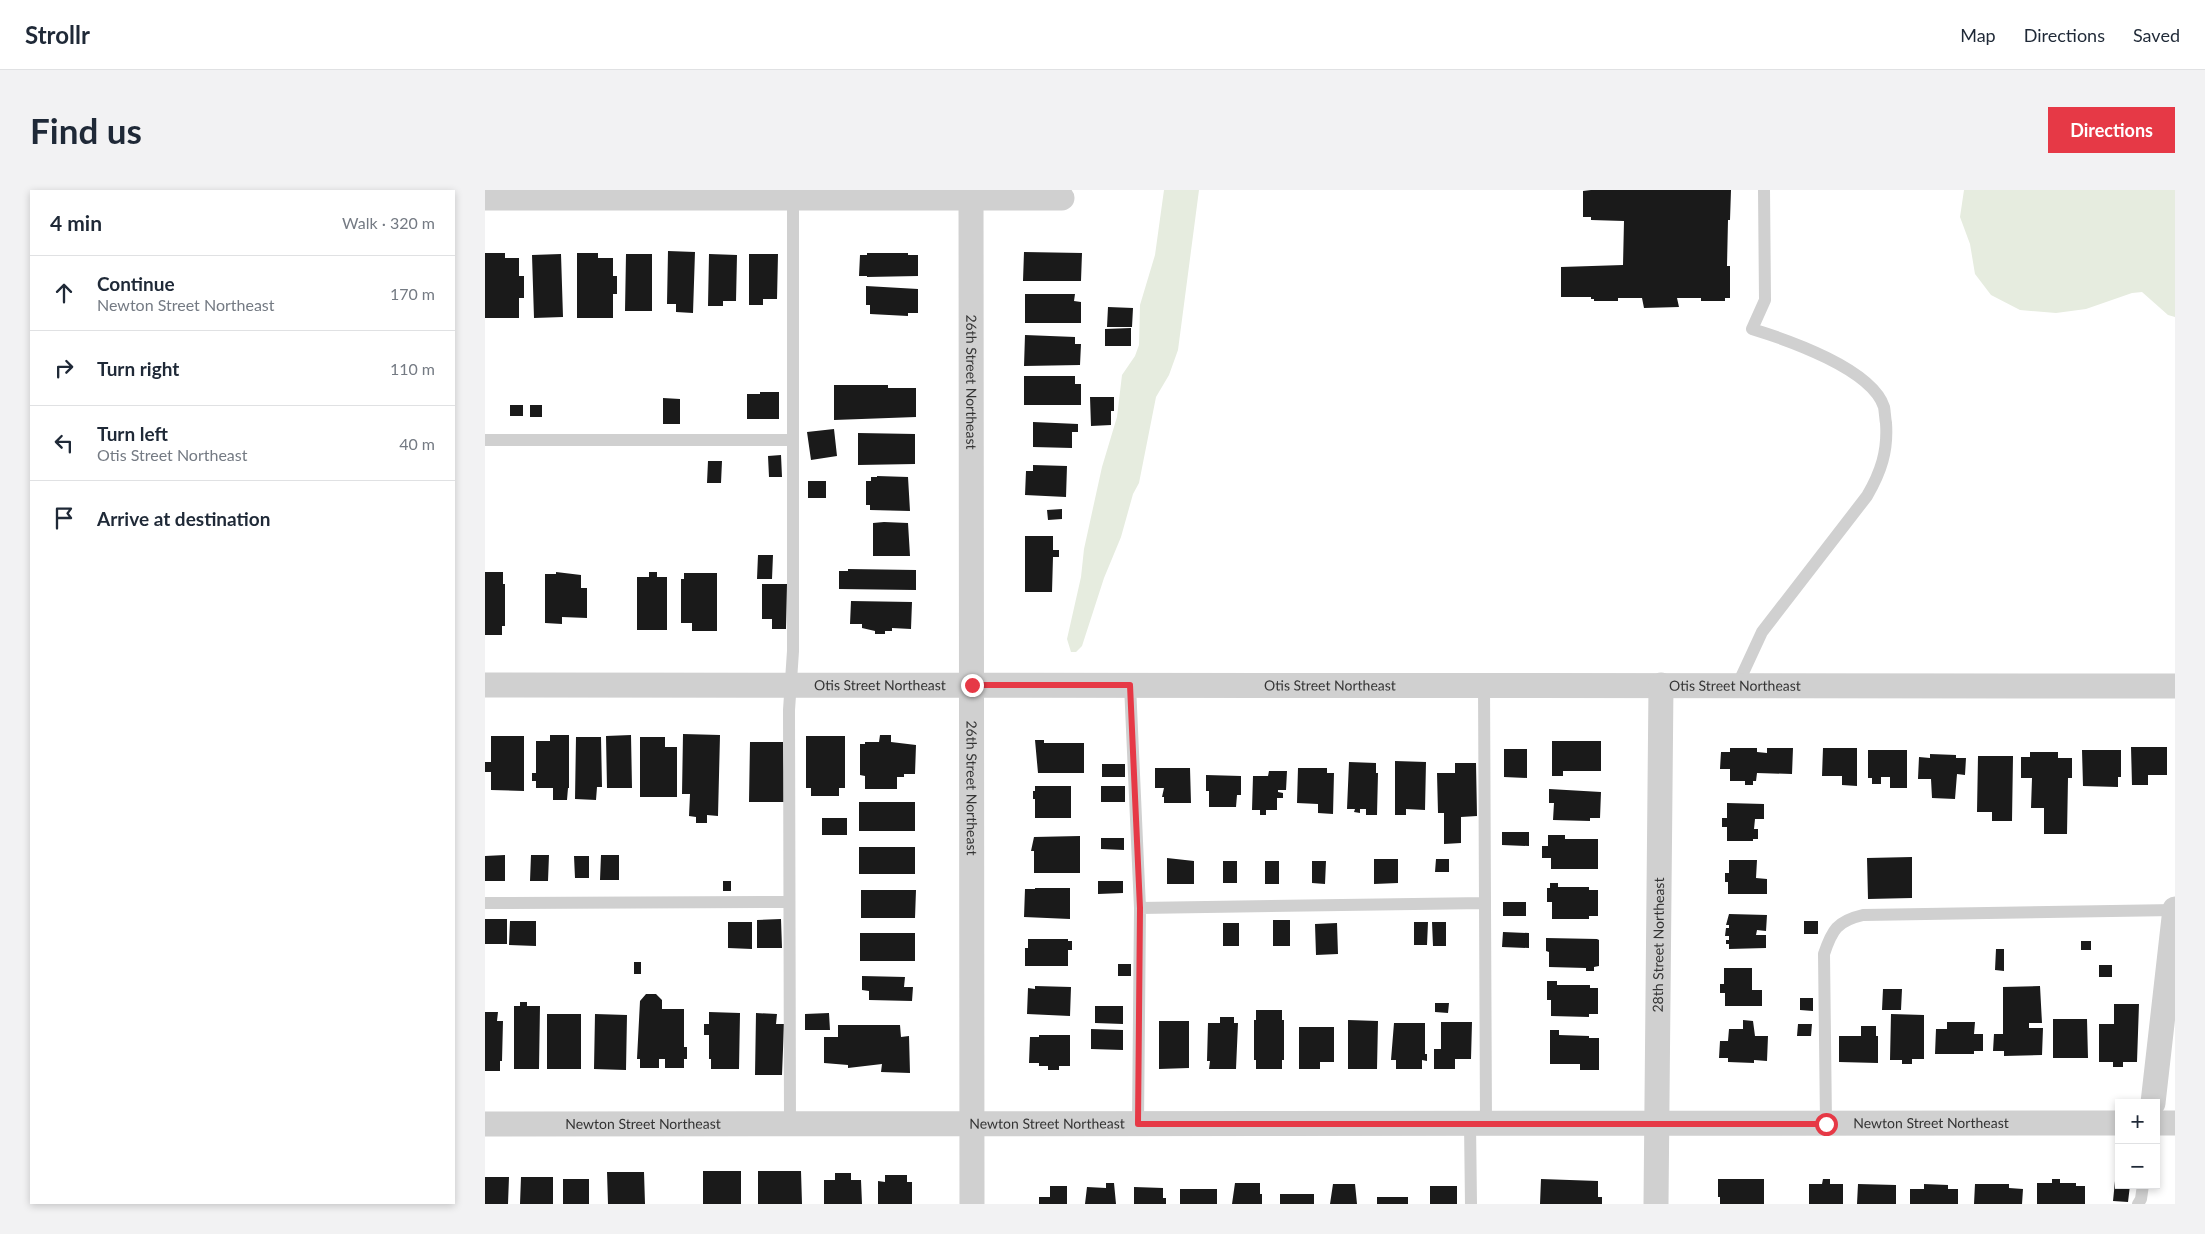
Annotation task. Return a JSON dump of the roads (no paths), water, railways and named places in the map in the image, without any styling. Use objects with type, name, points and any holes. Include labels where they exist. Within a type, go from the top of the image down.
[{"type":"street","points":[[485,198],[618,194],[793,198],[971,194],[1062,198]]},
{"type":"street","name":"26th Street Northeast","points":[[971,194],[972,1204]]},
{"type":"street","name":"Otis Street Northeast","points":[[485,684],[2175,686]]},
{"type":"street","name":"28th Street Northeast","points":[[1657,1204],[1656,1124],[1661,685]]},
{"type":"street","points":[[2153,1099],[2175,910]]},
{"type":"street","name":"Newton Street Northeast","points":[[485,1124],[2115,1123]]},
{"type":"street","points":[[2160,1123],[2175,1123]]},
{"type":"lane","points":[[1737,686],[1762,632],[1867,496],[1880,473],[1887,446],[1884,407],[1870,386],[1849,369],[1785,339],[1752,329],[1765,300],[1764,190]]},
{"type":"lane","points":[[790,1124],[789,710],[793,651],[793,198]]},
{"type":"lane","points":[[485,440],[792,440]]},
{"type":"lane","points":[[1130,685],[1140,908],[1138,1124]]},
{"type":"lane","points":[[1471,1204],[1478,1124],[1485,903],[1484,685]]},
{"type":"lane","points":[[485,903],[789,902]]},
{"type":"lane","points":[[1140,908],[1485,903]]},
{"type":"lane","points":[[1826,1124],[1824,954],[1832,932],[1847,919],[1863,915],[2175,910]]},
{"type":"lane","points":[[2138,1204],[2142,1189]]}]
